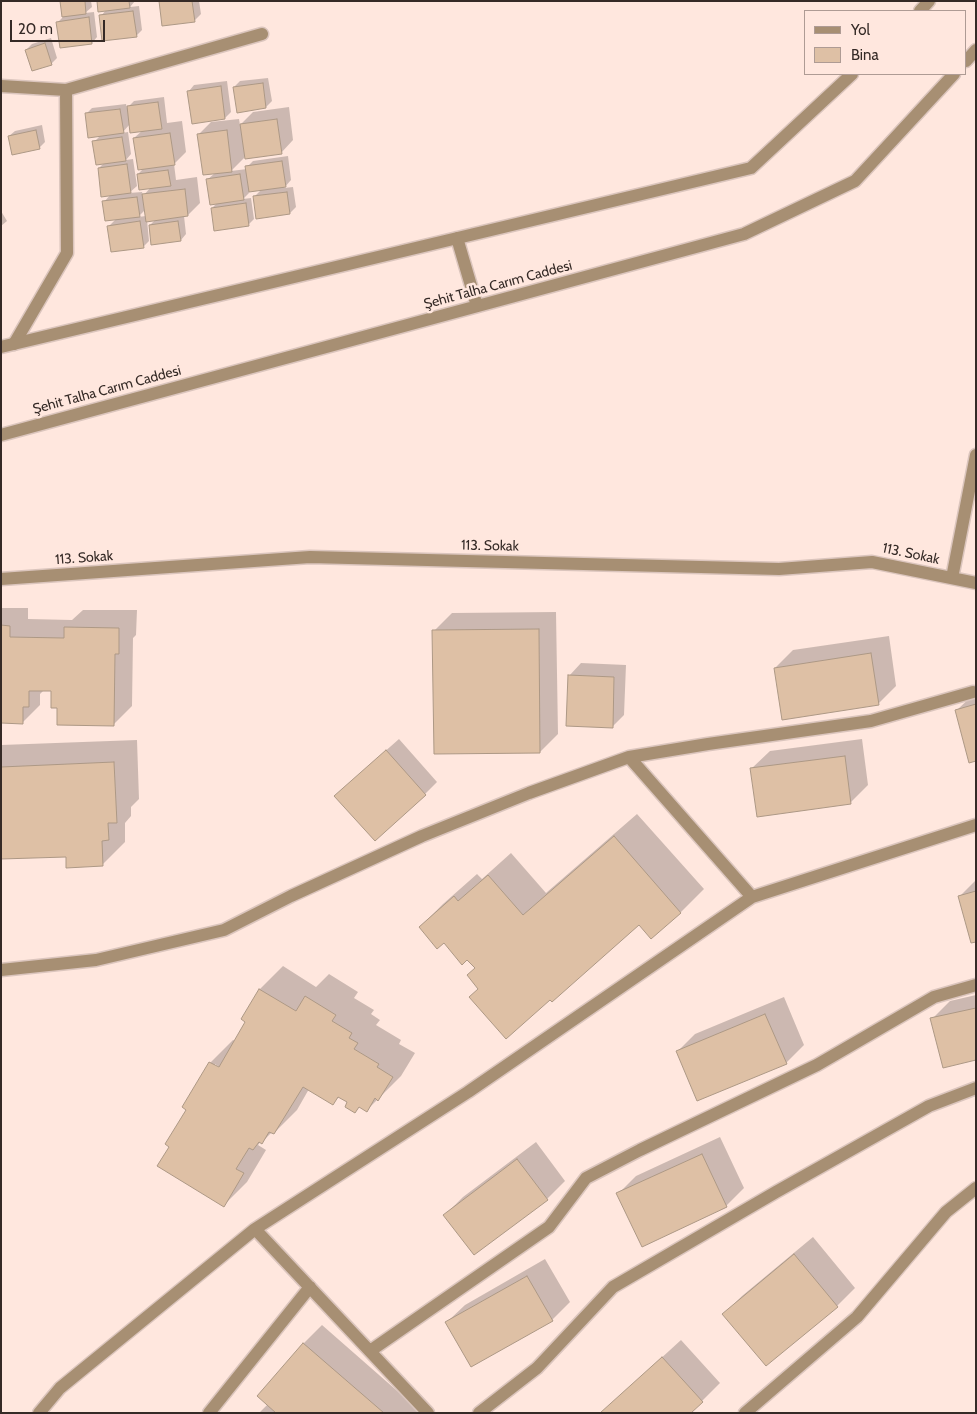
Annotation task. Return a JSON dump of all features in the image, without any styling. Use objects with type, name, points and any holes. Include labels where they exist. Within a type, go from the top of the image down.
[{"type":"street","points":[[1,86],[66,90],[262,34]]},
{"type":"street","points":[[967,60],[976,50]]},
{"type":"street","points":[[1,347],[751,168],[851,75]]},
{"type":"street","name":"Şehit Talha Carım Caddesi","points":[[1,434],[744,234],[855,181],[953,75]]},
{"type":"street","points":[[14,344],[67,254],[66,90]]},
{"type":"street","points":[[457,238],[477,306]]},
{"type":"street","points":[[952,578],[976,455]]},
{"type":"street","name":"113. Sokak","points":[[1,579],[310,557],[778,569],[872,562],[976,583]]},
{"type":"street","points":[[1,970],[96,960],[224,930],[290,896],[422,836],[529,793],[629,757],[871,721],[973,692]]},
{"type":"street","points":[[629,757],[752,897]]},
{"type":"street","points":[[39,1413],[60,1388],[255,1229],[468,1092],[752,897],[976,824]]},
{"type":"street","points":[[370,1351],[549,1227],[586,1178],[817,1065],[934,997],[976,985]]},
{"type":"street","points":[[479,1413],[537,1368],[613,1287],[929,1106],[976,1088]]},
{"type":"street","points":[[746,1413],[857,1317],[946,1212],[976,1188]]},
{"type":"street","points":[[255,1229],[428,1413]]},
{"type":"street","points":[[208,1413],[310,1287]]},
{"type":"building","points":[[60,1],[85,1],[86,14],[62,17]]},
{"type":"building","points":[[97,1],[129,1],[130,8],[98,12]]},
{"type":"building","points":[[159,1],[192,1],[195,22],[162,26]]},
{"type":"building","points":[[133,11],[137,37],[102,41],[99,15]]},
{"type":"building","points":[[89,17],[92,44],[60,48],[56,22]]},
{"type":"building","points":[[45,43],[52,65],[32,71],[25,50]]},
{"type":"building","points":[[263,83],[266,108],[237,113],[233,87]]},
{"type":"building","points":[[221,86],[225,119],[192,124],[187,91]]},
{"type":"building","points":[[158,102],[162,129],[130,133],[127,106]]},
{"type":"building","points":[[120,109],[124,133],[88,138],[85,113]]},
{"type":"building","points":[[277,119],[282,154],[245,159],[240,124]]},
{"type":"building","points":[[36,130],[40,149],[12,155],[8,136]]},
{"type":"building","points":[[227,130],[232,172],[203,175],[197,134]]},
{"type":"building","points":[[170,133],[175,165],[138,170],[133,138]]},
{"type":"building","points":[[122,137],[126,161],[96,165],[92,141]]},
{"type":"building","points":[[282,161],[286,187],[249,192],[245,166]]},
{"type":"building","points":[[127,164],[131,193],[101,197],[98,168]]},
{"type":"building","points":[[168,170],[171,186],[139,190],[137,174]]},
{"type":"building","points":[[240,174],[244,200],[210,205],[206,179]]},
{"type":"building","points":[[185,189],[188,216],[146,222],[142,194]]},
{"type":"building","points":[[287,192],[290,214],[256,219],[253,196]]},
{"type":"building","points":[[137,197],[140,217],[105,221],[102,201]]},
{"type":"building","points":[[246,203],[249,226],[214,231],[211,208]]},
{"type":"building","points":[[140,221],[144,248],[111,252],[107,226]]},
{"type":"building","points":[[178,221],[181,241],[151,245],[149,225]]},
{"type":"building","points":[[1,625],[10,626],[10,637],[64,638],[64,627],[119,628],[119,654],[115,654],[114,726],[57,725],[57,708],[51,708],[51,691],[29,691],[29,707],[23,707],[23,724],[1,723]]},
{"type":"building","points":[[539,629],[540,753],[434,754],[432,630]]},
{"type":"building","points":[[871,653],[879,705],[782,720],[774,668]]},
{"type":"building","points":[[568,675],[614,677],[613,728],[566,726]]},
{"type":"building","points":[[976,704],[976,761],[969,763],[955,710]]},
{"type":"building","points":[[386,750],[426,795],[375,841],[334,796]]},
{"type":"building","points":[[845,756],[851,804],[757,817],[750,768]]},
{"type":"building","points":[[114,762],[117,823],[108,823],[109,840],[102,841],[103,866],[66,868],[66,857],[1,859],[1,767]]},
{"type":"building","points":[[614,836],[681,913],[651,939],[639,925],[552,1002],[550,1000],[506,1039],[469,997],[478,989],[467,975],[475,968],[467,960],[462,965],[444,943],[437,949],[419,927],[454,896],[458,901],[488,875],[523,915]]},
{"type":"building","points":[[976,891],[976,942],[971,943],[958,896]]},
{"type":"building","points":[[259,989],[296,1011],[305,996],[336,1015],[332,1021],[352,1033],[349,1038],[358,1043],[354,1049],[379,1064],[377,1067],[393,1077],[378,1101],[375,1098],[367,1112],[359,1107],[355,1113],[345,1107],[347,1102],[338,1097],[333,1105],[303,1087],[274,1134],[269,1132],[262,1144],[259,1142],[253,1150],[249,1148],[236,1169],[244,1173],[224,1207],[157,1166],[169,1147],[165,1144],[186,1110],[182,1107],[209,1062],[219,1067],[245,1022],[241,1019]]},
{"type":"building","points":[[976,1008],[976,1060],[943,1068],[930,1018]]},
{"type":"building","points":[[765,1014],[787,1064],[697,1101],[676,1051]]},
{"type":"building","points":[[702,1154],[727,1207],[642,1247],[616,1193]]},
{"type":"building","points":[[517,1159],[548,1200],[474,1255],[443,1215]]},
{"type":"building","points":[[794,1254],[838,1307],[766,1366],[722,1314]]},
{"type":"building","points":[[527,1276],[553,1321],[471,1367],[445,1322]]},
{"type":"building","points":[[303,1343],[384,1413],[276,1413],[257,1396]]},
{"type":"building","points":[[662,1357],[703,1402],[691,1413],[600,1413]]}]
